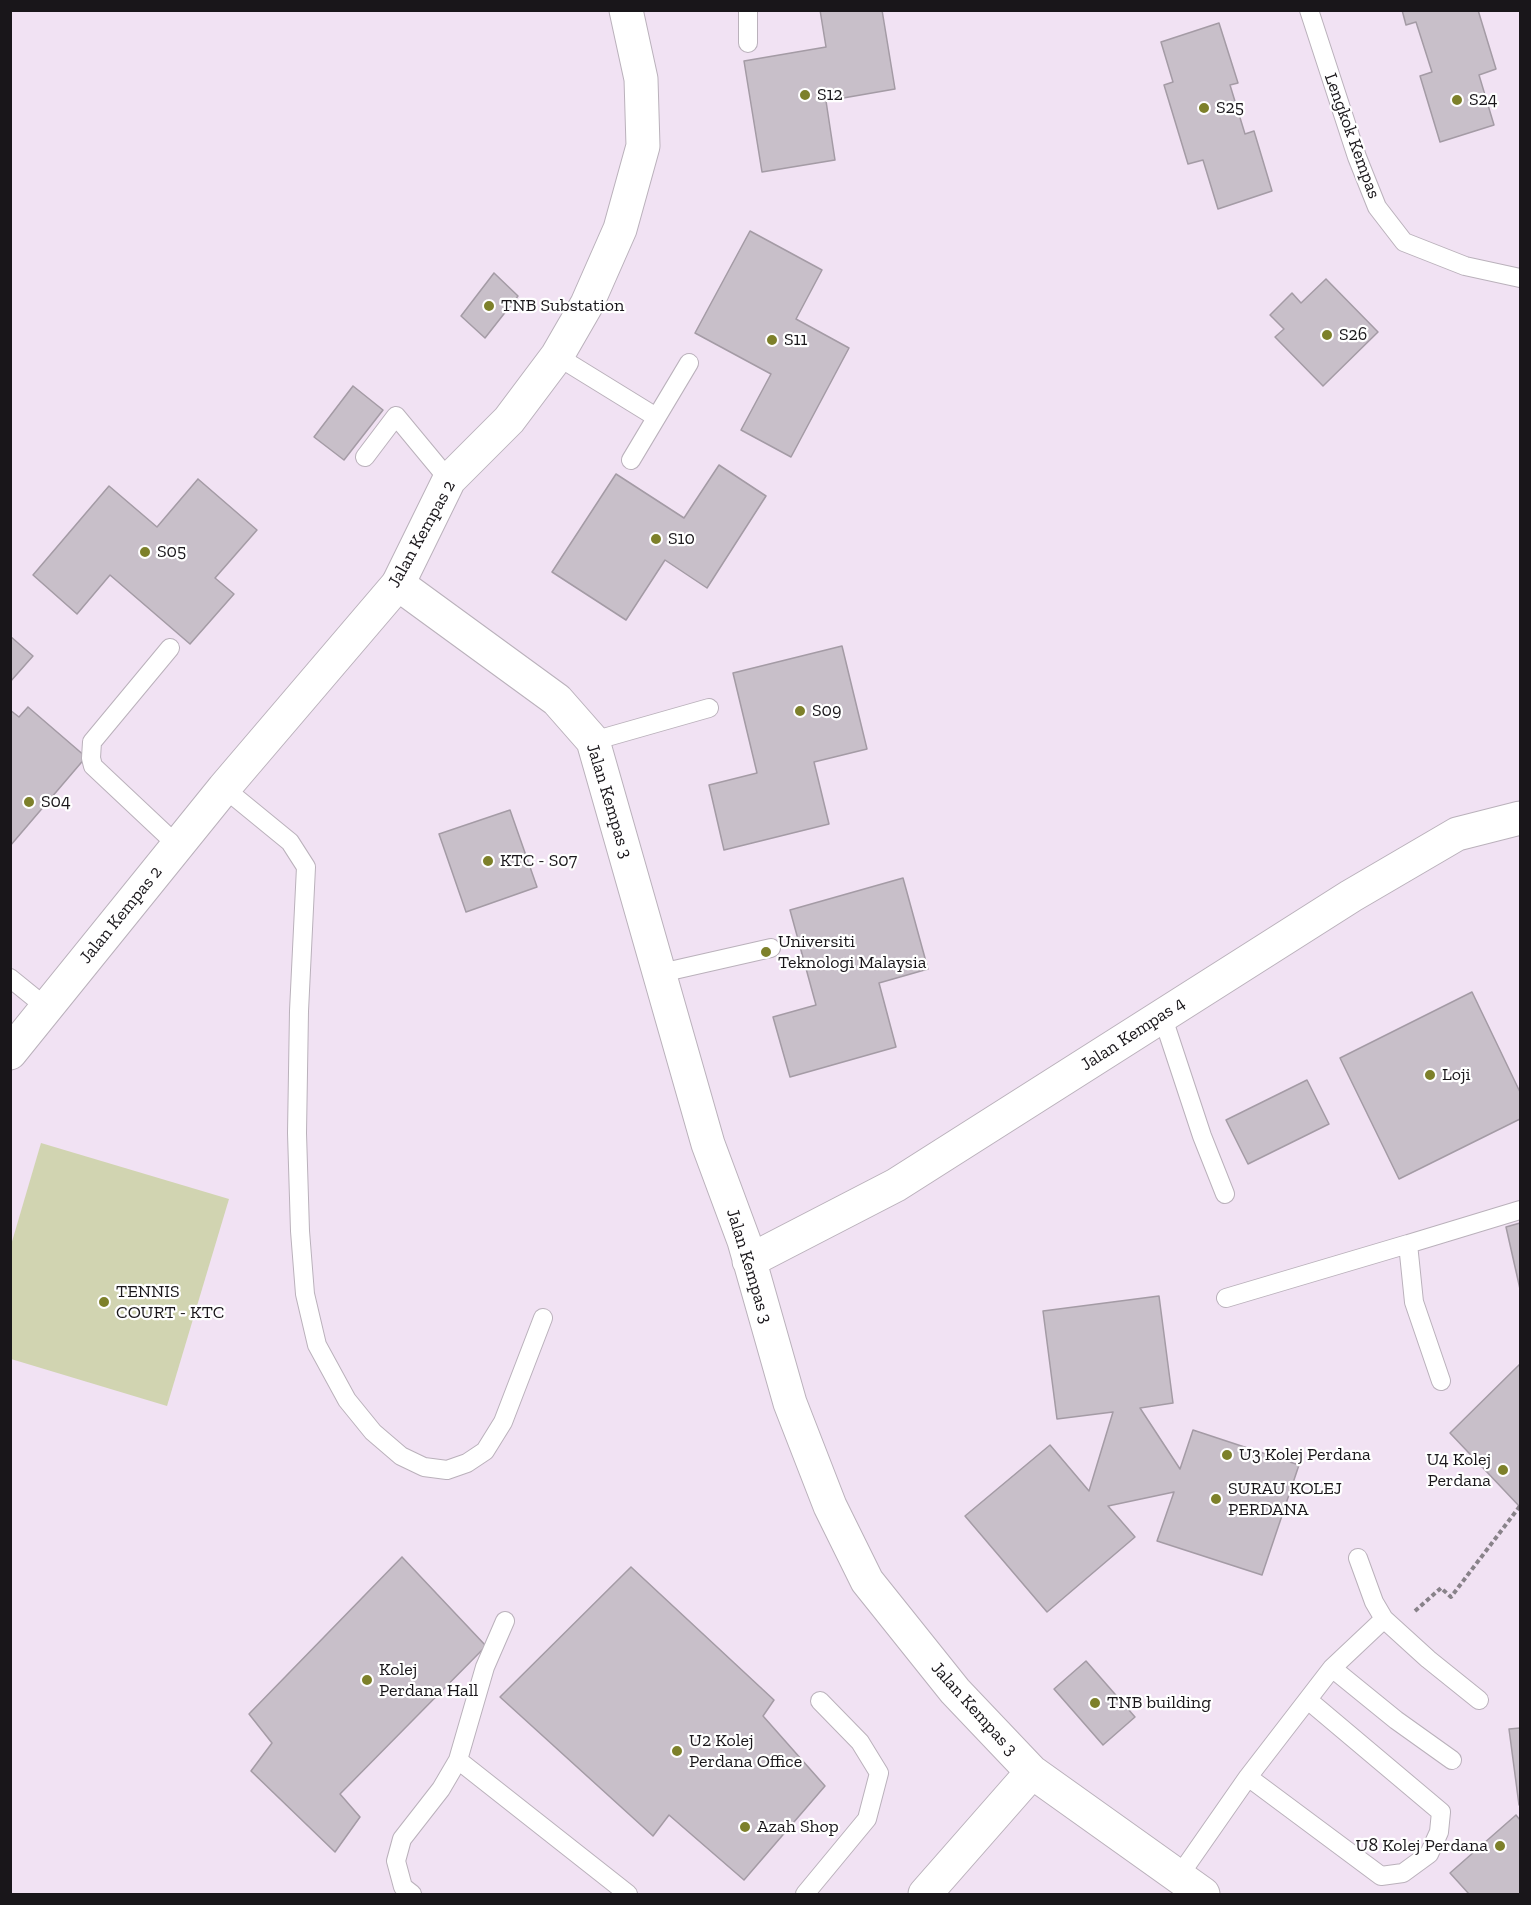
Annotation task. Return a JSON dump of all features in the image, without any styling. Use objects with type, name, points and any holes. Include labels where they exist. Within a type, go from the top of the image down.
[{"type":"street","name":"Jalan Kempas 2","points":[[10,1053],[224,788],[398,584],[449,480],[509,420],[556,356],[587,304],[620,229],[643,146],[641,79],[626,10]]},
{"type":"street","name":"Jalan Kempas 3","points":[[398,584],[557,700],[593,741],[708,1144],[749,1261],[790,1403],[830,1506],[867,1581],[955,1691],[1032,1772],[1191,1885]]},
{"type":"street","name":"Jalan Kempas 4","points":[[749,1261],[896,1185],[1351,896],[1457,834],[1521,818]]},
{"type":"street","points":[[925,1894],[1032,1772]]},
{"type":"lane","points":[[748,10],[748,43]]},
{"type":"lane","name":"Lengkok Kempas","points":[[1309,10],[1357,157],[1377,207],[1404,242],[1465,266],[1521,278]]},
{"type":"lane","points":[[556,356],[656,417]]},
{"type":"lane","points":[[631,460],[689,363]]},
{"type":"lane","points":[[365,457],[396,416],[449,480]]},
{"type":"lane","points":[[170,648],[92,742],[90,759],[93,766],[177,845]]},
{"type":"lane","points":[[593,741],[709,708]]},
{"type":"lane","points":[[224,788],[290,842],[306,867],[298,1033],[297,1133],[300,1231],[305,1294],[317,1345],[347,1400],[373,1432],[401,1456],[424,1467],[447,1470],[466,1463],[485,1451],[503,1422],[543,1318]]},
{"type":"lane","points":[[661,973],[771,948]]},
{"type":"lane","points":[[10,978],[47,1008]]},
{"type":"lane","points":[[1162,1015],[1225,1194]]},
{"type":"lane","points":[[1226,1298],[1521,1210]]},
{"type":"lane","points":[[1408,1244],[1414,1302],[1441,1381]]},
{"type":"lane","points":[[1358,1558],[1374,1602],[1389,1624],[1479,1700]]},
{"type":"lane","points":[[412,1894],[403,1887],[396,1861],[402,1839],[441,1789],[458,1760],[485,1667],[505,1620]]},
{"type":"lane","points":[[1191,1885],[1248,1777],[1332,1668],[1389,1624]]},
{"type":"lane","points":[[1332,1668],[1396,1720],[1452,1760]]},
{"type":"lane","points":[[1248,1777],[1381,1876],[1403,1873],[1429,1854],[1439,1832],[1442,1812],[1308,1700]]},
{"type":"lane","points":[[805,1894],[867,1819],[879,1773],[860,1742],[820,1701]]},
{"type":"lane","points":[[458,1760],[628,1894]]},
{"type":"path","points":[[1389,1624],[1441,1588],[1451,1596],[1520,1506]]},
{"type":"shaded area","name":"Universiti Teknologi Malaysia","points":[[11,11],[1520,11],[1520,1894],[11,1894]]},
{"type":"green space","name":"TENNIS COURT - KTC","points":[[41,1143],[229,1199],[167,1406],[11,1359],[11,1245]]},
{"type":"building","name":"S12","points":[[820,10],[882,10],[895,89],[826,101],[835,160],[762,172],[744,61],[826,47]]},
{"type":"building","name":"S24","points":[[1402,10],[1478,10],[1496,69],[1479,75],[1494,125],[1440,142],[1420,76],[1432,72],[1416,22],[1406,25]]},
{"type":"building","name":"S25","points":[[1219,23],[1238,83],[1230,85],[1245,134],[1254,131],[1272,191],[1218,209],[1203,160],[1188,164],[1164,85],[1173,82],[1161,42]]},
{"type":"building","name":"S11","points":[[750,231],[822,270],[796,319],[849,348],[791,457],[741,430],[771,374],[695,333]]},
{"type":"building","name":"TNB Substation","points":[[494,273],[518,296],[485,338],[461,316]]},
{"type":"building","name":"S26","points":[[1326,279],[1378,332],[1323,386],[1275,337],[1284,329],[1270,315],[1292,293],[1301,303]]},
{"type":"building","points":[[353,386],[383,410],[344,460],[314,437]]},
{"type":"building","name":"S10","points":[[719,465],[766,496],[707,588],[665,560],[626,620],[552,572],[616,474],[684,518]]},
{"type":"building","name":"S05","points":[[198,479],[257,530],[215,578],[234,594],[190,644],[110,575],[77,614],[33,575],[109,486],[157,527]]},
{"type":"building","points":[[10,636],[33,656],[10,682]]},
{"type":"building","name":"S09","points":[[842,646],[867,749],[814,762],[829,824],[724,850],[709,785],[757,773],[733,673]]},
{"type":"building","name":"S04","points":[[28,707],[86,757],[10,846],[10,710],[19,717]]},
{"type":"building","name":"KTC - S07","points":[[510,810],[537,887],[466,912],[439,834]]},
{"type":"building","points":[[903,878],[928,969],[879,983],[896,1047],[790,1077],[773,1017],[816,1005],[790,910]]},
{"type":"building","name":"Loji","points":[[1472,992],[1520,1092],[1520,1119],[1399,1179],[1340,1058]]},
{"type":"building","points":[[1307,1080],[1329,1124],[1248,1164],[1226,1120]]},
{"type":"building","points":[[1520,1223],[1520,1289],[1506,1227]]},
{"type":"building","name":"U3 Kolej Perdana","points":[[1159,1296],[1173,1403],[1140,1408],[1180,1469],[1193,1430],[1299,1465],[1262,1575],[1157,1541],[1174,1492],[1108,1506],[1135,1537],[1047,1612],[965,1516],[1050,1445],[1089,1491],[1113,1412],[1057,1419],[1043,1311]]},
{"type":"building","name":"U4 Kolej Perdana","points":[[1520,1364],[1520,1507],[1450,1433]]},
{"type":"building","name":"Kolej Perdana Hall","points":[[402,1557],[486,1646],[340,1794],[360,1817],[335,1852],[251,1771],[272,1743],[249,1714]]},
{"type":"building","name":"U2 Kolej Perdana Office","points":[[631,1567],[774,1700],[763,1716],[825,1786],[744,1880],[669,1815],[653,1836],[500,1697]]},
{"type":"building","name":"TNB building","points":[[1086,1661],[1135,1717],[1103,1745],[1054,1689]]},
{"type":"building","name":"U8 Kolej Perdana","points":[[1520,1728],[1520,1805],[1519,1805],[1509,1729]]},
{"type":"building","name":"U8 Kolej Perdana","points":[[1516,1815],[1520,1820],[1520,1894],[1469,1894],[1450,1873]]},
{"type":"place","name":"S12","points":[[805,95]]},
{"type":"place","name":"S24","points":[[1457,100]]},
{"type":"place","name":"S25","points":[[1204,108]]},
{"type":"place","name":"TNB Substation","points":[[489,306]]},
{"type":"place","name":"S26","points":[[1327,335]]},
{"type":"place","name":"S11","points":[[772,340]]},
{"type":"place","name":"S10","points":[[656,539]]},
{"type":"place","name":"S05","points":[[145,552]]},
{"type":"place","name":"S09","points":[[800,711]]},
{"type":"place","name":"S04","points":[[29,802]]},
{"type":"place","name":"KTC - S07","points":[[488,861]]},
{"type":"place","name":"Universiti Teknologi Malaysia","points":[[766,952]]},
{"type":"place","name":"Loji","points":[[1430,1075]]},
{"type":"place","name":"TENNIS COURT - KTC","points":[[104,1302]]},
{"type":"place","name":"U3 Kolej Perdana","points":[[1227,1455]]},
{"type":"place","name":"U4 Kolej Perdana","points":[[1503,1470]]},
{"type":"place","name":"SURAU KOLEJ PERDANA","points":[[1216,1499]]},
{"type":"place","name":"Kolej Perdana Hall","points":[[367,1680]]},
{"type":"place","name":"TNB building","points":[[1095,1703]]},
{"type":"place","name":"U2 Kolej Perdana Office","points":[[677,1751]]},
{"type":"place","name":"Azah Shop","points":[[745,1827]]},
{"type":"place","name":"U8 Kolej Perdana","points":[[1500,1846]]}]
